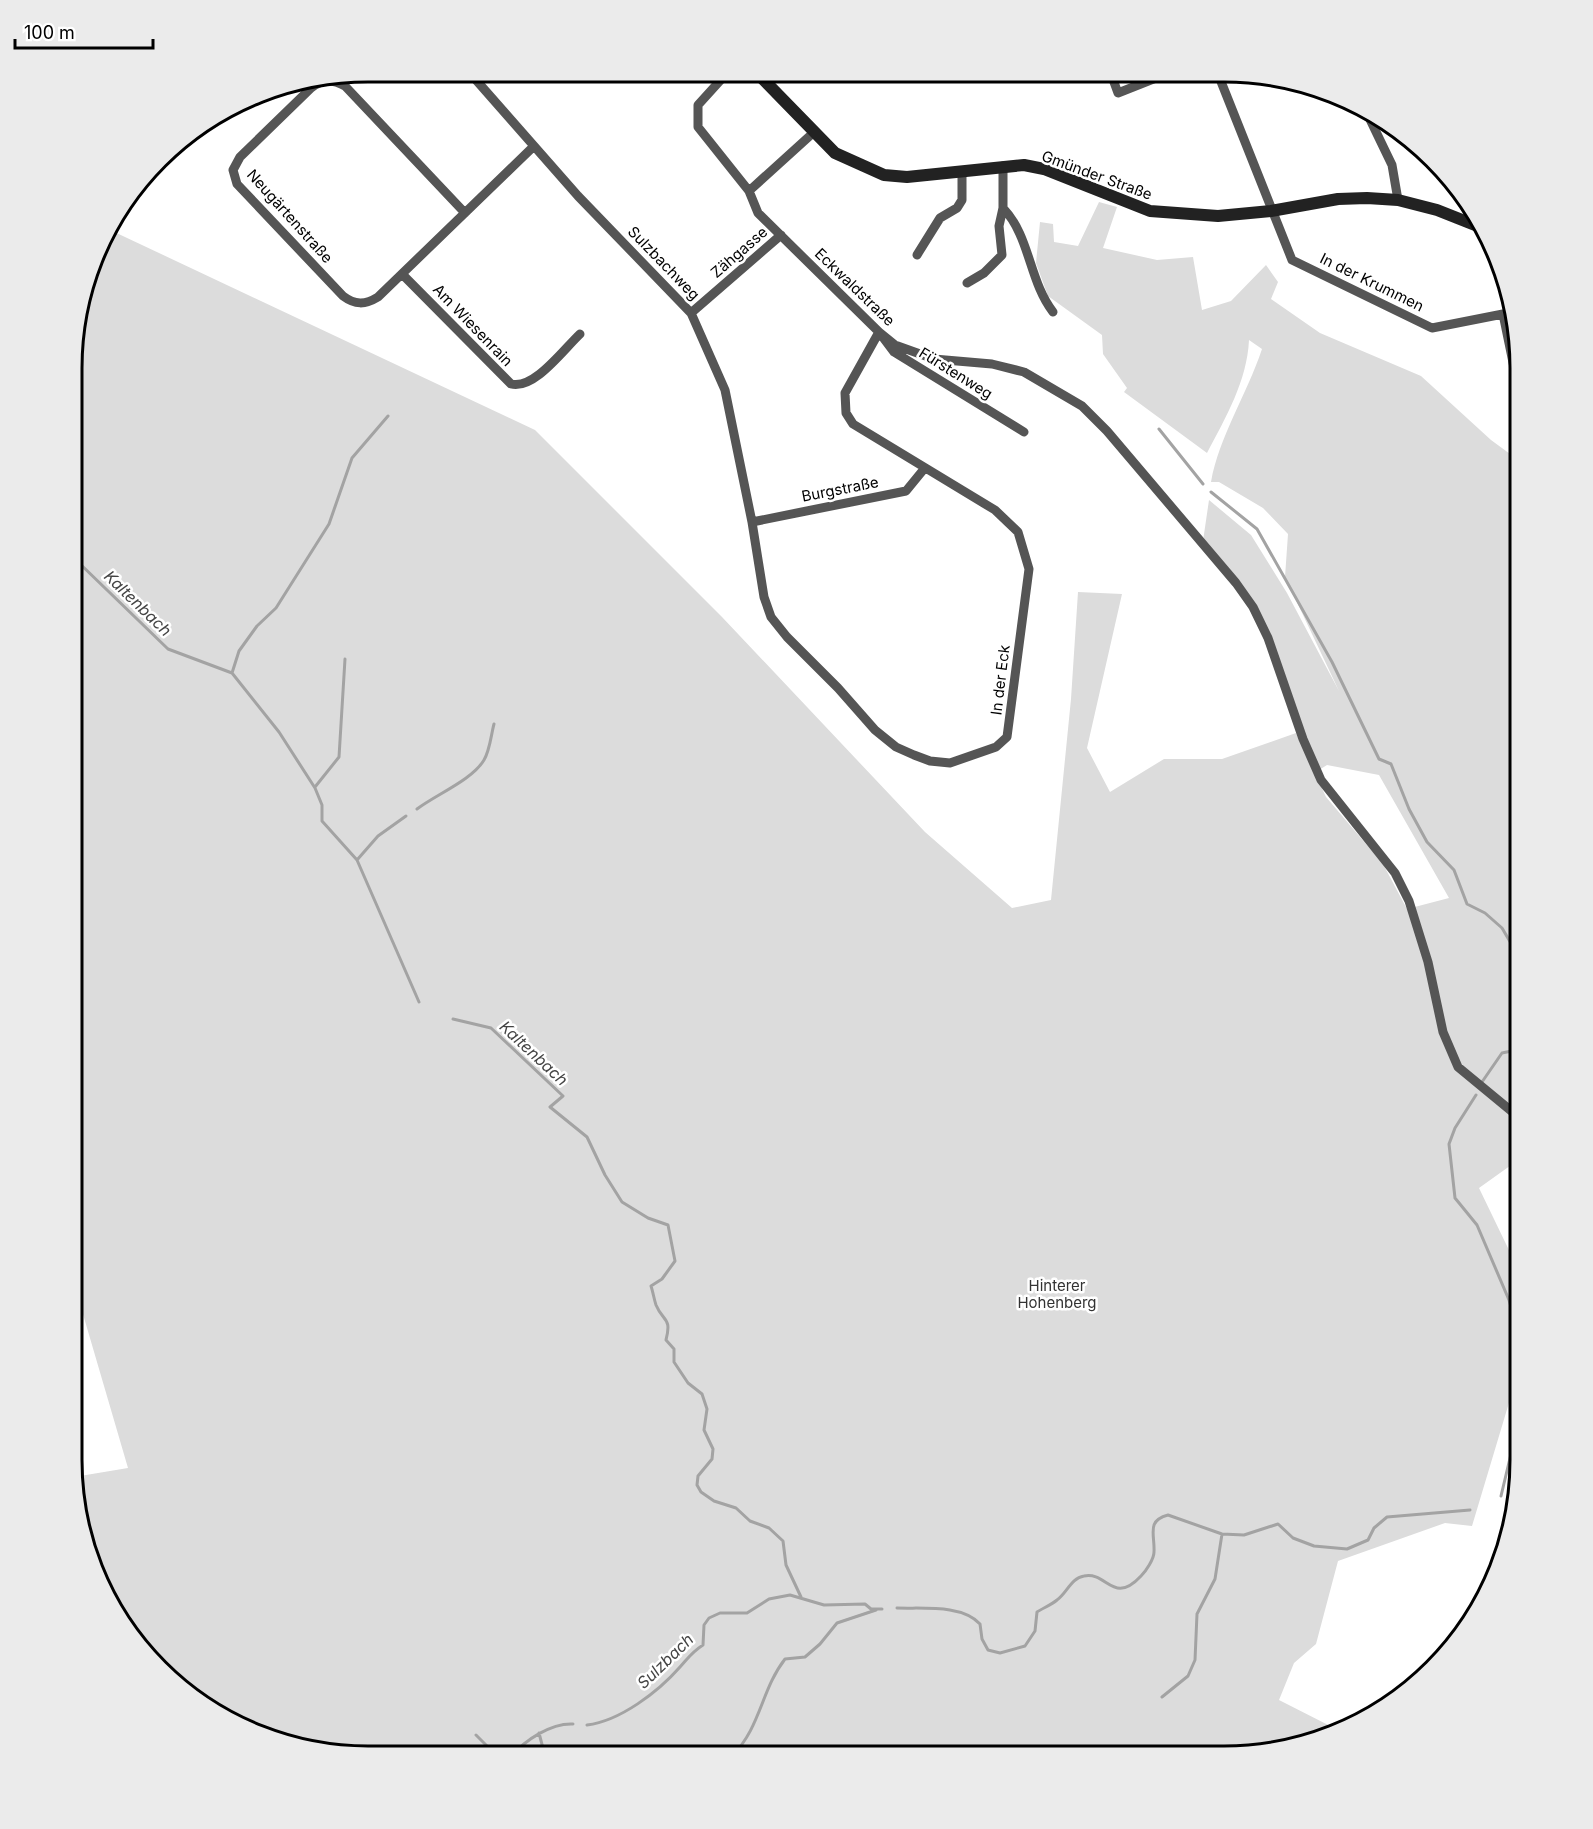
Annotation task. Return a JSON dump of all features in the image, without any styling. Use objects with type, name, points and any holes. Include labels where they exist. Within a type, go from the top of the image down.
[{"type":"main road","name":"Gmünder Straße","points":[[765,82],[835,153],[884,176],[907,177],[1024,165],[1044,169],[1149,211],[1218,216],[1271,212],[1338,199],[1398,200],[1437,210],[1471,223]]},
{"type":"street","name":"Sulzbachweg","points":[[478,82],[533,147],[691,313],[725,390],[752,522]]},
{"type":"street","name":"Zähgasse","points":[[691,313],[781,236],[758,213],[749,191],[698,127],[696,118],[698,105],[719,82]]},
{"type":"street","points":[[1114,82],[1118,93],[1146,82]]},
{"type":"street","points":[[1221,82],[1271,212]]},
{"type":"street","name":"Neugärtenstraße","points":[[340,84],[345,86],[465,213]]},
{"type":"street","name":"Neugärtenstraße","points":[[311,88],[236,163],[234,176],[237,184],[349,300],[356,303],[371,301],[402,274],[533,147]]},
{"type":"street","points":[[1375,126],[1392,165],[1398,200]]},
{"type":"street","points":[[749,191],[813,133]]},
{"type":"street","points":[[967,283],[984,273],[1002,255],[999,226],[1003,208],[1004,166]]},
{"type":"street","points":[[917,255],[940,218],[957,208],[962,200],[962,171]]},
{"type":"street","points":[[1003,208],[1013,219],[1042,298],[1053,312]]},
{"type":"street","name":"In der Krummen","points":[[1271,212],[1292,260],[1432,328],[1503,314],[1510,346]]},
{"type":"street","name":"Eckwaldstraße","points":[[781,236],[895,345],[934,359],[992,364],[1024,372],[1082,406],[1107,431],[1220,564],[1253,607],[1268,638],[1303,739],[1321,780],[1395,873],[1409,901],[1428,962],[1443,1032],[1458,1067],[1510,1110]]},
{"type":"street","name":"Am Wiesenrain","points":[[402,274],[511,384],[524,385],[530,382],[579,334]]},
{"type":"street","name":"Fürstenweg","points":[[879,332],[894,352],[1024,432]]},
{"type":"street","name":"In der Eck","points":[[752,522],[764,597],[771,617],[875,730],[896,747],[930,761],[950,763],[996,747],[1007,737],[1029,570],[1018,532],[995,510],[853,424],[846,413],[845,393],[879,332]]},
{"type":"street","name":"Burgstraße","points":[[752,522],[906,490],[924,469]]},
{"type":"green space","name":"Hinterer Hohenberg","points":[[1099,202],[1117,207],[1103,248],[1157,260],[1193,257],[1202,310],[1231,301],[1266,265],[1278,282],[1271,299],[1320,333],[1421,376],[1491,440],[1510,454],[1510,1166],[1479,1188],[1510,1252],[1510,1399],[1472,1526],[1445,1523],[1338,1561],[1316,1644],[1294,1663],[1279,1700],[1331,1726],[1299,1737],[1262,1744],[1244,1746],[349,1746],[294,1737],[259,1725],[225,1708],[194,1687],[166,1663],[142,1635],[121,1604],[104,1570],[92,1535],[83,1480],[83,1476],[128,1468],[82,1311],[82,368],[85,331],[92,294],[104,259],[117,233],[535,430],[722,617],[925,832],[1012,908],[1051,900],[1071,699],[1078,592],[1122,594],[1087,748],[1110,792],[1164,759],[1222,759],[1296,733],[1326,797],[1383,864],[1407,909],[1449,898],[1379,775],[1327,765],[1319,770],[1270,640],[1203,541],[1209,500],[1251,535],[1287,593],[1339,691],[1285,577],[1288,534],[1263,508],[1219,482],[1211,482],[1220,449],[1262,349],[1249,340],[1240,384],[1207,453],[1124,392],[1127,388],[1103,354],[1102,335],[1048,296],[1036,263],[1040,222],[1053,224],[1054,242],[1078,246]]},
{"type":"waterway","points":[[232,673],[239,651],[257,626],[276,608],[329,524],[352,458],[388,416]]},
{"type":"waterway","points":[[1159,429],[1203,484]]},
{"type":"waterway","points":[[1211,492],[1257,529],[1332,662],[1379,759],[1391,764],[1409,809],[1427,842],[1454,870],[1467,904],[1485,913],[1502,928],[1510,942]]},
{"type":"waterway","name":"Kaltenbach","points":[[82,566],[168,649],[232,673],[279,732],[315,788],[322,805],[322,821],[357,860],[419,1002]]},
{"type":"waterway","points":[[315,787],[339,757],[345,659]]},
{"type":"waterway","points":[[417,809],[463,780],[478,767],[488,752],[494,724]]},
{"type":"waterway","points":[[357,860],[378,836],[406,816]]},
{"type":"waterway","name":"Kaltenbach","points":[[453,1019],[491,1028],[563,1096],[550,1107],[587,1137],[605,1175],[622,1202],[648,1218],[668,1225],[675,1261],[662,1279],[651,1286],[656,1305],[667,1323],[666,1340],[674,1349],[674,1362],[688,1383],[702,1394],[707,1409],[704,1430],[713,1449],[712,1459],[698,1476],[697,1485],[701,1492],[714,1501],[736,1508],[750,1521],[769,1528],[783,1541],[786,1565],[801,1597]]},
{"type":"waterway","points":[[1482,1082],[1502,1053],[1510,1051]]},
{"type":"waterway","points":[[1476,1095],[1455,1128],[1449,1144],[1455,1198],[1477,1225],[1510,1303]]},
{"type":"waterway","points":[[1501,1496],[1510,1458]]},
{"type":"waterway","name":"Sulzbach","points":[[897,1608],[941,1609],[963,1613],[980,1624],[982,1639],[988,1650],[1000,1653],[1025,1646],[1035,1631],[1037,1612],[1057,1600],[1080,1577],[1099,1578],[1117,1588],[1124,1588],[1131,1584],[1143,1574],[1153,1558],[1154,1525],[1168,1515],[1222,1534],[1244,1535],[1278,1524],[1293,1538],[1314,1546],[1347,1549],[1368,1540],[1374,1528],[1387,1517],[1470,1510]]},
{"type":"waterway","points":[[1162,1697],[1188,1676],[1195,1660],[1197,1614],[1215,1579],[1222,1534]]},
{"type":"waterway","name":"Sulzbach","points":[[587,1725],[612,1718],[638,1704],[661,1686],[693,1652],[703,1645],[704,1625],[709,1618],[720,1613],[747,1613],[769,1599],[790,1595],[824,1605],[865,1604],[871,1609],[882,1609]]},
{"type":"waterway","points":[[741,1746],[785,1659],[805,1657],[820,1644],[837,1623],[876,1610]]},
{"type":"waterway","name":"Sulzbach","points":[[522,1746],[547,1729],[573,1724]]},
{"type":"waterway","points":[[539,1733],[542,1746]]},
{"type":"waterway","points":[[476,1735],[487,1746]]}]
